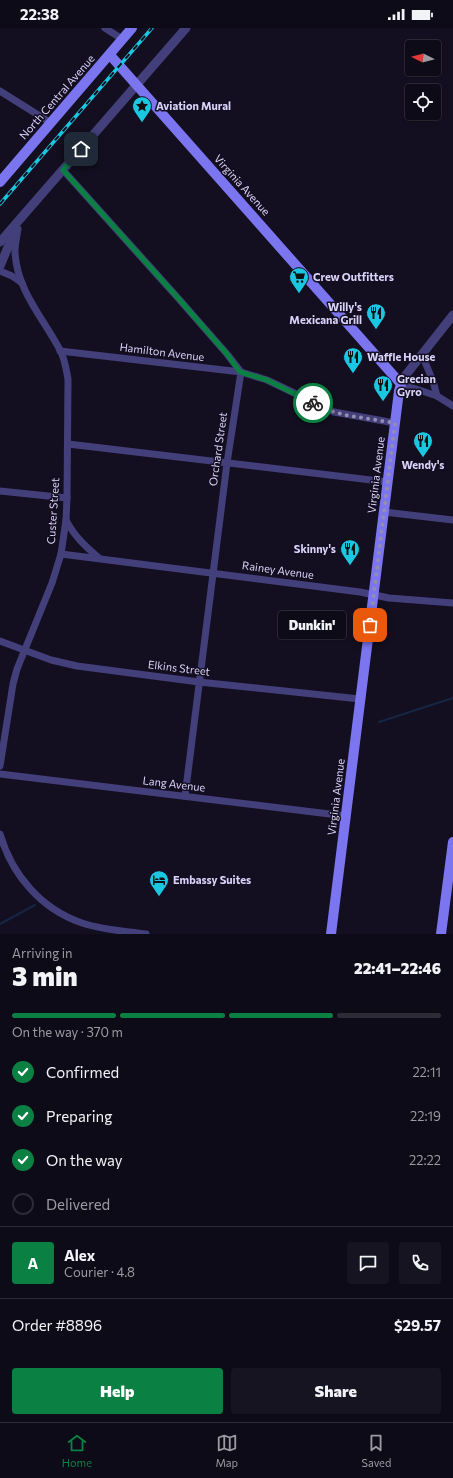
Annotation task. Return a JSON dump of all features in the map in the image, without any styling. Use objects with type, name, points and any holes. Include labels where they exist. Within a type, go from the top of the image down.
[{"type":"main road","name":"North Central Avenue","points":[[0,182],[132,28]]},
{"type":"main road","name":"Virginia Avenue","points":[[110,55],[401,384],[373,594],[331,934]]},
{"type":"main road","points":[[442,934],[453,842]]},
{"type":"street","points":[[105,28],[122,39]]},
{"type":"street","points":[[0,242],[186,28]]},
{"type":"street","points":[[0,91],[51,123]]},
{"type":"street","points":[[63,170],[178,298],[227,354],[240,372]]},
{"type":"street","points":[[0,266],[20,219]]},
{"type":"street","name":"Custer Street","points":[[0,766],[13,684],[52,583],[60,554],[66,520],[67,498],[68,379],[65,364],[60,351],[31,302],[22,283],[15,251],[20,219]]},
{"type":"street","points":[[0,271],[12,276],[22,283]]},
{"type":"street","points":[[453,315],[401,384],[437,396],[453,406]]},
{"type":"street","name":"Hamilton Avenue","points":[[60,351],[240,372],[267,380],[334,412],[395,423]]},
{"type":"street","points":[[422,355],[437,396]]},
{"type":"street","name":"Orchard Street","points":[[185,796],[240,372]]},
{"type":"street","points":[[68,444],[388,482]]},
{"type":"street","points":[[0,491],[67,498]]},
{"type":"street","points":[[384,512],[450,519]]},
{"type":"street","points":[[66,520],[72,532],[99,558]]},
{"type":"street","name":"Rainey Avenue","points":[[60,554],[213,572],[373,594],[389,598],[453,603]]},
{"type":"street","name":"Elkins Street","points":[[0,640],[51,660],[77,666],[199,682],[360,699]]},
{"type":"street","name":"Lang Avenue","points":[[0,774],[346,816]]},
{"type":"street","points":[[0,834],[7,854],[16,872],[29,888],[48,905],[62,914],[82,923],[104,928],[146,934]]},
{"type":"waterway","points":[[379,722],[453,698]]},
{"type":"waterway","points":[[0,924],[35,905]]},
{"type":"railway","points":[[0,204],[152,28]]},
{"type":"way so far","points":[[313,403],[345,415],[395,423],[370,625]]},
{"type":"place","name":"Aviation Mural","points":[[142,123]]},
{"type":"place","name":"Crew Outfitters","points":[[299,294]]},
{"type":"place","name":"Willy's Mexicana Grill","points":[[376,330]]},
{"type":"place","name":"Waffle House","points":[[353,374]]},
{"type":"place","name":"Grecian Gyro","points":[[383,402]]},
{"type":"place","name":"Wendy's","points":[[423,458]]},
{"type":"place","name":"Skinny's","points":[[350,566]]},
{"type":"place","name":"Dunkin'","points":[[370,625]]},
{"type":"place","name":"Embassy Suites","points":[[159,897]]},
{"type":"route","points":[[81,149],[63,170],[178,298],[227,354],[240,372],[267,380],[313,403]]}]
